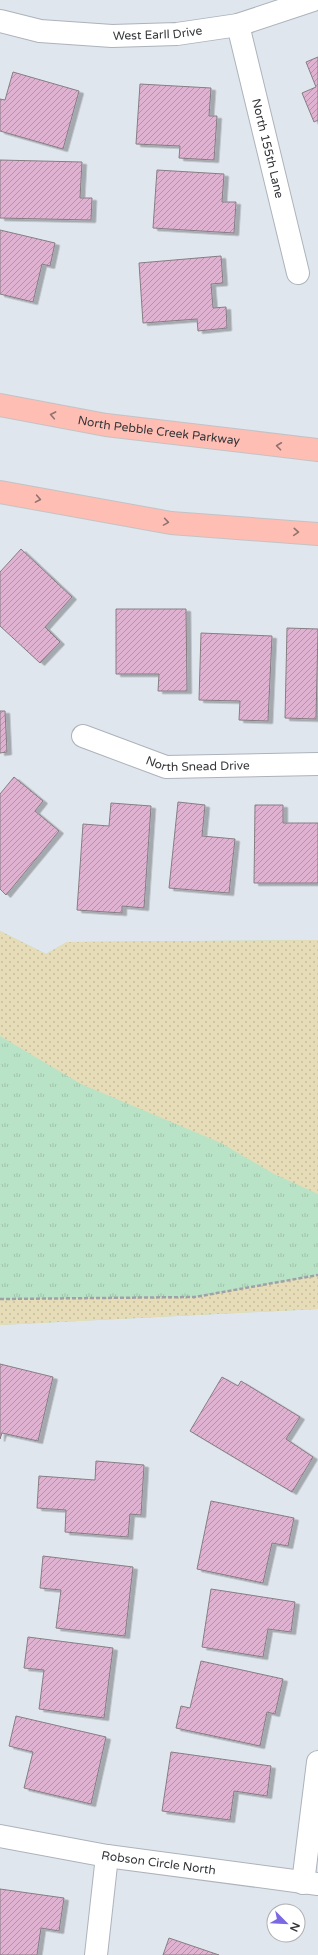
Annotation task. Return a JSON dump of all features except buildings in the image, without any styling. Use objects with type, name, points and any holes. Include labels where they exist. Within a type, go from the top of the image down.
[{"type":"main road","name":"North Pebble Creek Parkway","points":[[0,405],[106,426],[318,450]]},
{"type":"main road","points":[[0,492],[171,523],[318,534]]},
{"type":"street","name":"West Earll Drive","points":[[0,21],[40,31],[112,36],[177,34],[238,25],[313,0]]},
{"type":"street","name":"North 155th Lane","points":[[238,25],[298,273]]},
{"type":"street","name":"North Snead Drive","points":[[82,736],[166,767],[318,764]]},
{"type":"street","points":[[311,1884],[318,1762]]},
{"type":"street","name":"Robson Circle North","points":[[0,1836],[107,1856],[311,1884]]},
{"type":"street","points":[[96,1955],[107,1856]]},
{"type":"path","points":[[0,1299],[195,1296],[318,1275]]},
{"type":"green space","points":[[0,931],[46,954],[67,942],[318,940],[318,1309],[0,1325]]},
{"type":"sand","points":[[0,931],[46,954],[67,942],[318,940],[318,1194],[274,1174],[221,1143],[81,1084],[0,1036]]},
{"type":"sand","points":[[318,1275],[318,1309],[0,1325],[0,1299],[195,1297]]}]
